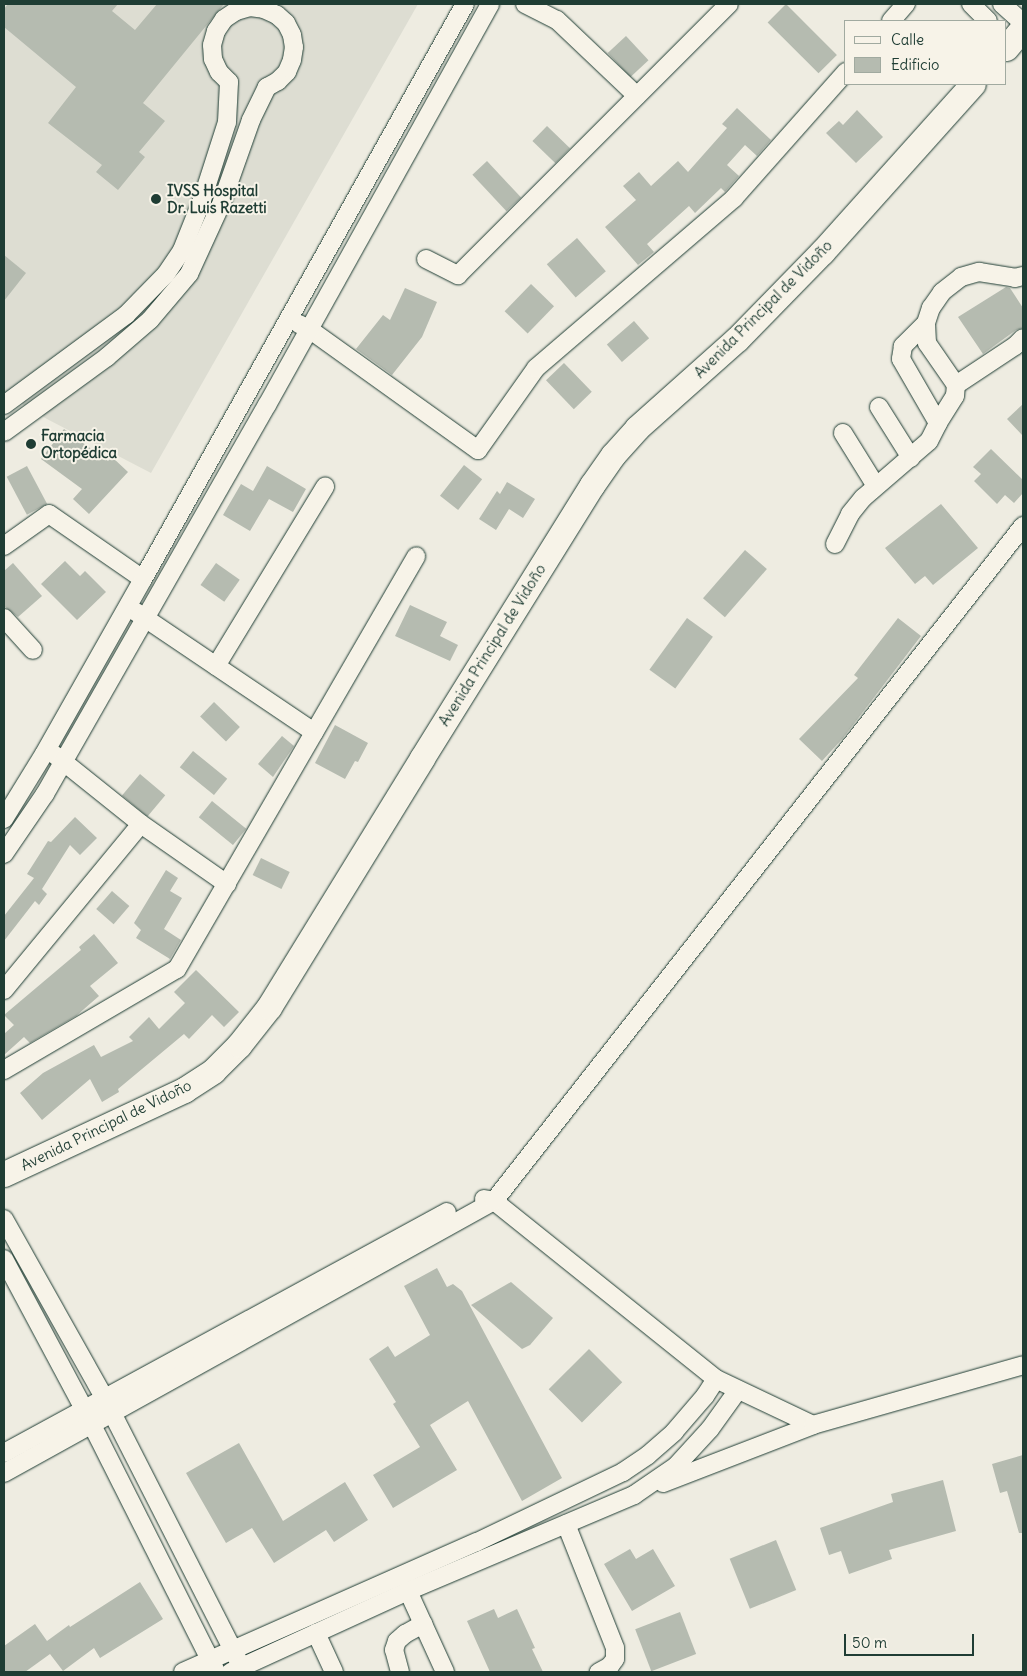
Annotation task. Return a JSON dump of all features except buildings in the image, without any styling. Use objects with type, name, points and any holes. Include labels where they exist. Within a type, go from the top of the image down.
[{"type":"main road","name":"Avenida Principal de Vidoño","points":[[4,1174],[184,1090],[213,1071],[239,1045],[269,1007],[452,708],[592,485],[613,456],[637,428],[737,339],[802,272],[972,85]]},
{"type":"street","points":[[4,818],[47,749],[290,319],[465,4]]},
{"type":"street","points":[[4,854],[45,794],[146,618],[490,4]]},
{"type":"street","points":[[525,4],[557,20],[637,96]]},
{"type":"street","points":[[426,259],[458,275],[729,4]]},
{"type":"street","points":[[891,20],[906,4]]},
{"type":"street","points":[[971,4],[987,20]]},
{"type":"street","points":[[1002,4],[1014,36]]},
{"type":"street","points":[[4,405],[126,315],[166,274],[182,250],[226,122],[228,82],[218,72],[213,59],[212,45],[216,31],[224,19],[236,11],[250,7],[264,8],[277,14],[286,23],[292,35],[294,48],[292,60],[287,72],[278,81],[267,87],[251,120],[222,202],[189,274],[150,320],[107,357],[4,432]]},
{"type":"street","points":[[290,319],[309,329],[478,450],[536,368],[734,198],[844,74]]},
{"type":"street","points":[[835,544],[850,514],[876,486],[930,441],[938,423],[955,396],[956,385],[927,343],[926,323],[931,308],[942,292],[962,277],[979,272],[1015,278],[1023,276]]},
{"type":"street","points":[[926,323],[903,346],[901,359],[938,423]]},
{"type":"street","points":[[956,385],[1015,346],[1023,338]]},
{"type":"street","points":[[879,408],[911,458]]},
{"type":"street","points":[[843,433],[876,486]]},
{"type":"street","points":[[216,666],[325,487]]},
{"type":"street","points":[[4,546],[49,514],[143,579]]},
{"type":"street","points":[[4,1453],[109,1406],[494,1200],[1023,526]]},
{"type":"street","points":[[4,1070],[177,969],[416,556]]},
{"type":"street","points":[[127,607],[314,732]]},
{"type":"street","points":[[4,618],[33,650]]},
{"type":"street","points":[[47,749],[140,824],[227,884]]},
{"type":"street","points":[[4,990],[140,824]]},
{"type":"street","points":[[494,1200],[716,1379],[813,1425]]},
{"type":"street","points":[[4,1219],[109,1406],[233,1649],[236,1670],[408,1591],[634,1495],[813,1425],[1023,1364]]},
{"type":"street","points":[[4,1259],[88,1416],[213,1666]]},
{"type":"street","points":[[183,1672],[213,1666],[233,1649],[477,1542],[623,1472],[648,1455],[674,1432],[705,1396],[716,1379]]},
{"type":"street","points":[[634,1495],[676,1466],[710,1428],[738,1390]]},
{"type":"street","points":[[4,1473],[88,1416]]},
{"type":"street","points":[[566,1524],[616,1648],[615,1658],[610,1666],[599,1672]]},
{"type":"street","points":[[408,1591],[445,1672]]},
{"type":"street","points":[[400,1672],[394,1650],[397,1641],[404,1634],[423,1624]]},
{"type":"street","points":[[316,1633],[328,1670]]},
{"type":"shaded area","name":"IVSS Hospital Dr. Luis Razetti","points":[[4,4],[418,4],[151,473],[47,419],[4,393]]},
{"type":"place","name":"IVSS Hospital Dr. Luis Razetti","points":[[156,199]]},
{"type":"place","name":"Farmacia Ortopédica","points":[[31,444]]}]
